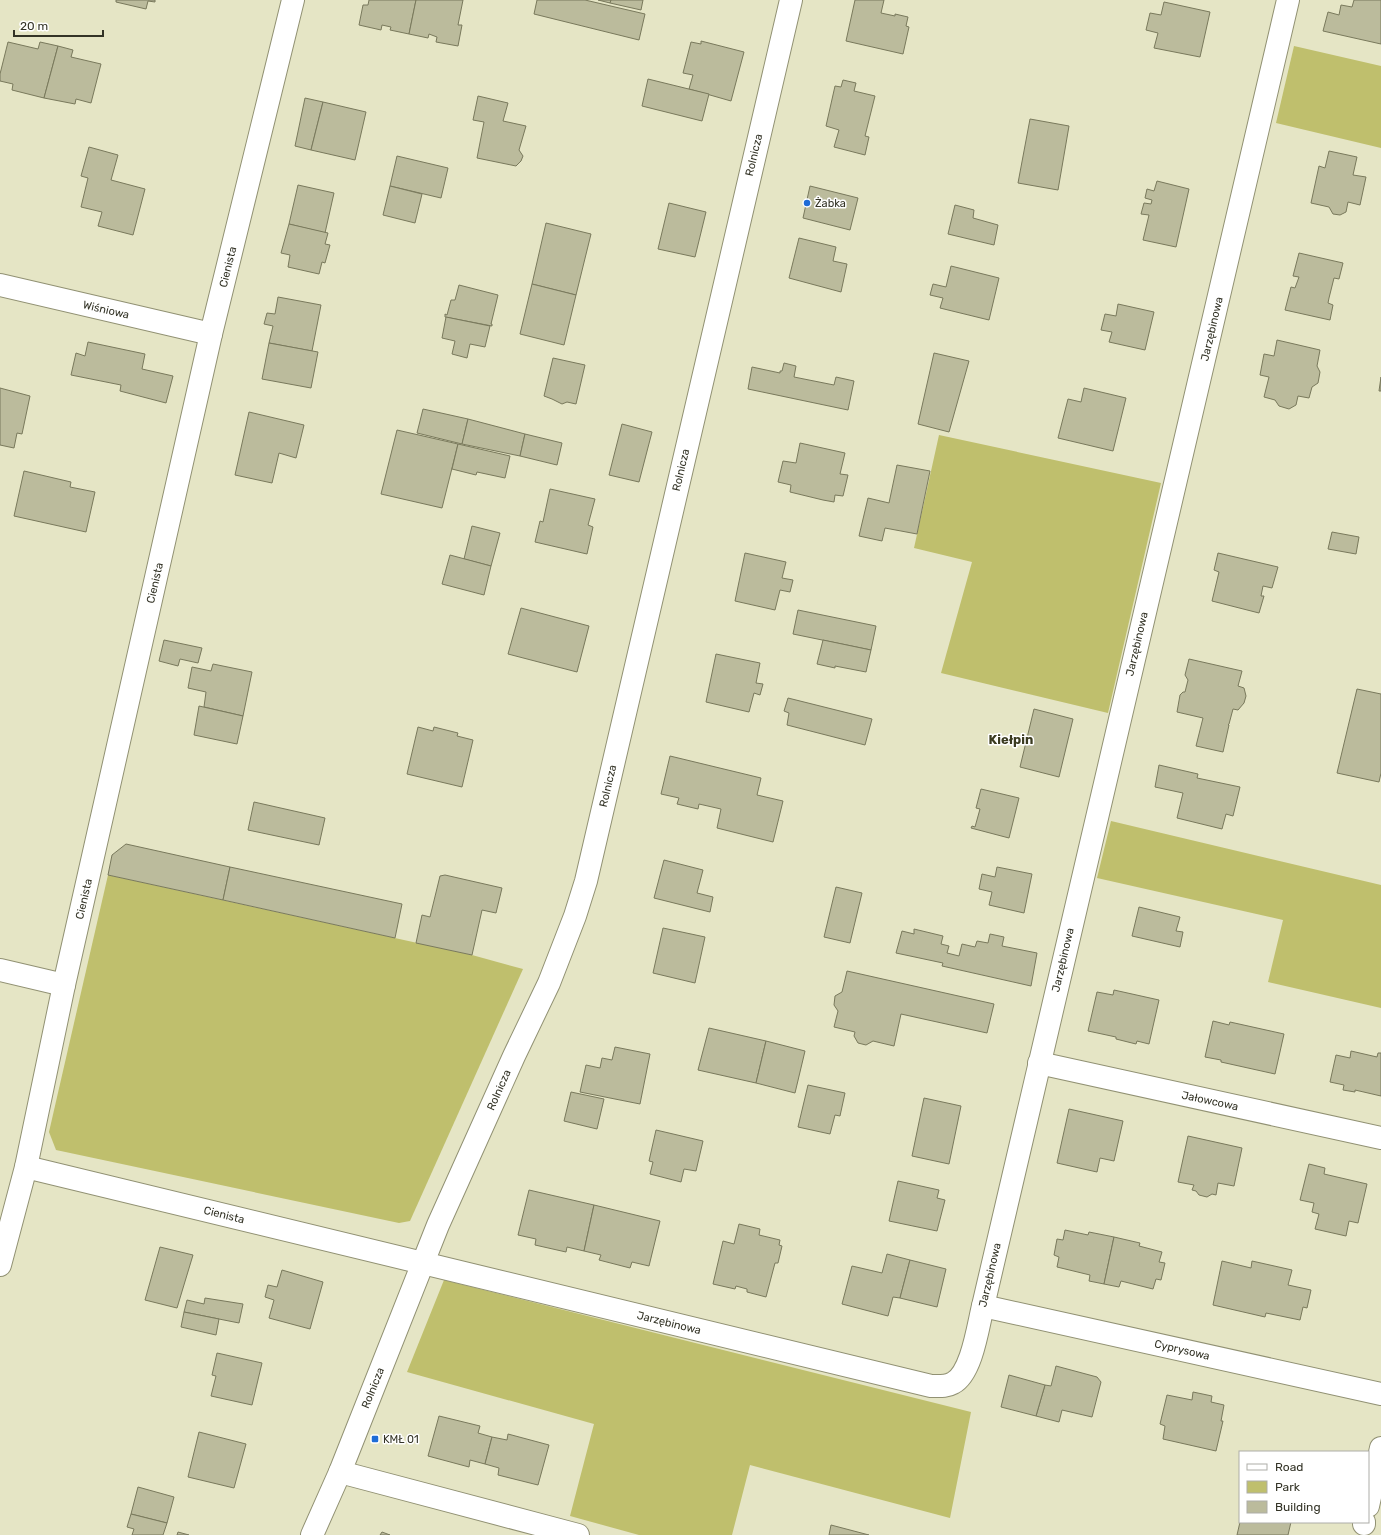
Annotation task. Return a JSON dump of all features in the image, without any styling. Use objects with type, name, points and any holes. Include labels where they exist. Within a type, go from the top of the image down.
[{"type":"street","name":"Cienista","points":[[0,1265],[26,1167],[64,985],[211,334],[293,0]]},
{"type":"street","name":"Rolnicza","points":[[312,1535],[340,1472],[444,1211],[514,1056],[549,983],[576,916],[586,881],[790,0]]},
{"type":"street","name":"Jarzębinowa","points":[[423,1263],[931,1386],[944,1386],[953,1383],[960,1378],[968,1363],[983,1306],[1288,0]]},
{"type":"street","name":"Wiśniowa","points":[[0,285],[211,334]]},
{"type":"street","points":[[0,970],[64,985]]},
{"type":"street","name":"Jałowcowa","points":[[1039,1063],[1381,1138]]},
{"type":"street","name":"Cienista","points":[[26,1167],[423,1263]]},
{"type":"street","name":"Cyprysowa","points":[[983,1306],[1381,1394]]},
{"type":"street","points":[[1369,1503],[1381,1448]]},
{"type":"street","points":[[340,1472],[578,1535]]},
{"type":"green space","points":[[1294,46],[1381,66],[1381,148],[1276,123]]},
{"type":"green space","points":[[939,435],[1161,483],[1108,713],[941,673],[972,562],[914,548]]},
{"type":"green space","points":[[1111,821],[1381,885],[1381,1008],[1268,982],[1283,920],[1097,878]]},
{"type":"green space","points":[[108,875],[472,955],[523,969],[410,1221],[399,1223],[56,1150],[49,1132]]},
{"type":"green space","points":[[444,1280],[971,1412],[950,1518],[750,1465],[732,1535],[639,1535],[570,1516],[594,1424],[407,1372]]},
{"type":"building","points":[[116,0],[155,0],[155,2],[148,1],[146,9],[116,2]]},
{"type":"building","points":[[369,0],[416,0],[409,34],[390,30],[391,27],[382,25],[381,30],[359,25],[363,5],[368,5]]},
{"type":"building","points":[[416,0],[463,0],[458,25],[462,25],[458,46],[436,42],[437,37],[429,34],[428,38],[409,34]]},
{"type":"building","points":[[537,0],[585,0],[645,14],[639,40],[534,14]]},
{"type":"building","points":[[598,0],[611,0],[610,3]]},
{"type":"building","points":[[611,0],[643,0],[641,10],[610,3]]},
{"type":"building","points":[[855,0],[884,0],[881,13],[908,17],[906,26],[909,27],[903,54],[846,41]]},
{"type":"building","points":[[1354,0],[1381,0],[1381,44],[1323,31],[1328,12],[1339,15],[1341,5],[1352,7]]},
{"type":"building","points":[[1164,2],[1210,12],[1200,57],[1154,48],[1158,33],[1146,30],[1150,13],[1161,15]]},
{"type":"building","points":[[701,41],[744,52],[731,101],[689,89],[693,75],[683,73],[691,42],[701,44]]},
{"type":"building","points":[[8,42],[38,49],[40,42],[58,46],[44,98],[12,90],[13,84],[0,81],[0,74]]},
{"type":"building","points":[[58,46],[73,50],[71,57],[101,64],[91,103],[76,99],[75,104],[44,98]]},
{"type":"building","points":[[648,79],[709,94],[702,121],[642,106]]},
{"type":"building","points":[[843,80],[856,83],[854,91],[875,96],[865,136],[869,137],[865,155],[834,147],[839,130],[826,126],[835,86],[841,87]]},
{"type":"building","points":[[478,96],[508,103],[503,121],[526,126],[519,150],[523,156],[521,161],[516,166],[477,158],[484,122],[473,120]]},
{"type":"building","points":[[305,98],[323,102],[311,150],[295,146]]},
{"type":"building","points":[[323,102],[366,112],[355,160],[311,150]]},
{"type":"building","points":[[1030,119],[1069,126],[1058,190],[1018,183]]},
{"type":"building","points":[[89,147],[118,155],[111,180],[145,189],[133,235],[98,226],[102,212],[81,207],[88,178],[81,176]]},
{"type":"building","points":[[1329,151],[1357,157],[1353,175],[1366,177],[1360,205],[1348,202],[1346,212],[1340,215],[1333,214],[1329,207],[1311,203],[1319,166],[1325,168]]},
{"type":"building","points":[[397,156],[448,168],[441,198],[390,186]]},
{"type":"building","points":[[1157,181],[1189,189],[1176,247],[1143,240],[1149,215],[1141,214],[1144,203],[1151,204],[1152,200],[1145,198],[1147,189],[1154,191]]},
{"type":"building","points":[[298,185],[334,193],[325,233],[289,224]]},
{"type":"building","points":[[390,186],[422,194],[415,223],[383,215]]},
{"type":"building","points":[[810,186],[858,198],[850,230],[803,218]]},
{"type":"building","points":[[669,203],[706,212],[695,257],[658,249]]},
{"type":"building","points":[[955,205],[974,210],[973,218],[998,225],[994,245],[948,234]]},
{"type":"building","points":[[546,223],[591,234],[576,295],[532,284]]},
{"type":"building","points":[[289,224],[328,233],[325,244],[330,245],[325,263],[322,262],[319,274],[288,267],[290,255],[281,253]]},
{"type":"building","points":[[799,238],[836,247],[833,261],[847,264],[841,292],[789,278]]},
{"type":"building","points":[[1299,253],[1343,263],[1339,279],[1334,278],[1329,298],[1328,303],[1333,305],[1330,320],[1285,310],[1291,287],[1295,288],[1299,277],[1293,276]]},
{"type":"building","points":[[951,266],[999,278],[989,320],[940,308],[943,298],[930,295],[933,284],[946,287]]},
{"type":"building","points":[[532,284],[576,295],[564,345],[520,334]]},
{"type":"building","points":[[459,285],[498,295],[491,324],[492,326],[445,317],[445,314],[447,315],[451,300],[455,300]]},
{"type":"building","points":[[278,297],[321,305],[312,351],[269,343],[273,326],[264,324],[267,313],[275,314]]},
{"type":"building","points":[[1118,304],[1154,312],[1145,350],[1109,342],[1112,332],[1101,330],[1105,314],[1116,316]]},
{"type":"building","points":[[446,317],[490,326],[485,347],[470,344],[467,358],[452,354],[455,341],[442,338]]},
{"type":"building","points":[[1277,340],[1320,350],[1317,366],[1320,372],[1318,383],[1312,387],[1309,398],[1298,396],[1296,405],[1289,409],[1279,406],[1275,400],[1264,397],[1269,377],[1260,375],[1264,354],[1274,356]]},
{"type":"building","points":[[88,342],[145,354],[142,369],[173,376],[166,403],[120,391],[121,385],[71,375],[76,353],[85,356]]},
{"type":"building","points":[[269,343],[318,352],[311,388],[262,379]]},
{"type":"building","points":[[934,353],[969,361],[949,432],[918,424]]},
{"type":"building","points":[[553,358],[585,365],[576,404],[567,402],[562,404],[544,396]]},
{"type":"building","points":[[784,363],[796,366],[794,377],[834,385],[836,377],[854,381],[848,410],[748,389],[752,367],[780,373]]},
{"type":"building","points":[[1381,377],[1381,391],[1379,391]]},
{"type":"building","points":[[0,388],[30,396],[22,434],[17,433],[14,448],[0,445]]},
{"type":"building","points":[[1084,388],[1126,398],[1113,451],[1058,438],[1068,399],[1081,402]]},
{"type":"building","points":[[423,409],[468,419],[462,444],[417,433]]},
{"type":"building","points":[[249,412],[304,425],[296,458],[279,453],[272,483],[235,475]]},
{"type":"building","points":[[468,419],[525,434],[520,456],[462,444]]},
{"type":"building","points":[[622,424],[652,432],[639,482],[609,475]]},
{"type":"building","points":[[397,430],[458,444],[442,508],[381,494]]},
{"type":"building","points":[[525,434],[562,443],[557,465],[520,456]]},
{"type":"building","points":[[800,443],[845,453],[840,474],[848,475],[843,496],[835,495],[834,502],[823,500],[790,492],[791,485],[778,482],[783,461],[796,463]]},
{"type":"building","points":[[458,444],[510,456],[505,478],[477,472],[476,475],[452,469]]},
{"type":"building","points":[[897,465],[930,471],[917,534],[885,528],[882,541],[859,536],[868,498],[889,503]]},
{"type":"building","points":[[24,471],[71,482],[70,487],[95,492],[86,532],[14,516]]},
{"type":"building","points":[[550,489],[595,499],[588,525],[593,527],[587,554],[535,542],[540,521],[543,522]]},
{"type":"building","points":[[472,526],[500,533],[491,566],[464,559]]},
{"type":"building","points":[[1332,532],[1359,537],[1356,554],[1328,549]]},
{"type":"building","points":[[745,553],[786,562],[782,578],[793,580],[790,592],[780,590],[775,610],[735,601]]},
{"type":"building","points":[[1218,553],[1278,567],[1272,588],[1263,586],[1261,596],[1264,596],[1259,613],[1212,601],[1219,572],[1214,570]]},
{"type":"building","points":[[450,555],[491,566],[484,595],[442,584]]},
{"type":"building","points":[[521,608],[589,626],[577,672],[508,654]]},
{"type":"building","points":[[798,610],[876,626],[871,650],[793,634]]},
{"type":"building","points":[[164,640],[202,648],[198,663],[180,659],[178,666],[159,661]]},
{"type":"building","points":[[823,640],[871,650],[866,672],[817,664]]},
{"type":"building","points":[[716,654],[760,663],[756,683],[763,684],[760,695],[754,693],[749,712],[706,702]]},
{"type":"building","points":[[1189,659],[1242,671],[1238,686],[1244,688],[1246,696],[1244,703],[1238,710],[1233,709],[1228,725],[1223,752],[1196,746],[1203,718],[1177,712],[1180,695],[1185,692],[1188,680],[1185,675]]},
{"type":"building","points":[[213,664],[252,672],[243,716],[204,707],[206,692],[188,688],[192,667],[211,671]]},
{"type":"building","points":[[1357,689],[1381,694],[1381,773],[1379,782],[1337,773]]},
{"type":"building","points":[[788,698],[872,719],[865,745],[787,725],[789,713],[784,711]]},
{"type":"building","points":[[199,706],[243,716],[237,744],[194,735]]},
{"type":"building","points":[[1034,709],[1073,719],[1059,777],[1020,767]]},
{"type":"building","points":[[418,727],[433,731],[434,727],[458,733],[457,736],[473,740],[462,787],[407,774]]},
{"type":"building","points":[[670,756],[761,778],[757,795],[783,801],[773,842],[717,828],[721,809],[699,804],[698,809],[677,804],[679,798],[661,794]]},
{"type":"building","points":[[1159,765],[1198,774],[1197,778],[1240,787],[1233,816],[1226,814],[1222,829],[1177,818],[1183,793],[1155,787]]},
{"type":"building","points":[[981,789],[1019,798],[1009,838],[971,828],[972,826],[975,827],[980,809],[976,808]]},
{"type":"building","points":[[254,802],[325,818],[319,845],[248,830]]},
{"type":"building","points":[[126,844],[230,867],[223,900],[108,875],[112,855]]},
{"type":"building","points":[[664,860],[703,870],[697,893],[713,897],[710,912],[654,898]]},
{"type":"building","points":[[230,867],[402,904],[395,938],[223,900]]},
{"type":"building","points":[[997,867],[1032,874],[1024,913],[989,905],[992,892],[979,889],[982,874],[995,877]]},
{"type":"building","points":[[445,875],[502,888],[496,913],[482,910],[472,955],[416,943],[422,915],[430,917],[440,876]]},
{"type":"building","points":[[836,887],[862,893],[850,943],[824,937]]},
{"type":"building","points":[[1139,907],[1180,917],[1176,931],[1183,932],[1180,947],[1132,936]]},
{"type":"building","points":[[663,928],[705,937],[695,983],[653,973]]},
{"type":"building","points":[[914,929],[943,936],[941,944],[949,946],[947,953],[959,956],[962,944],[975,947],[977,941],[988,943],[990,934],[1004,937],[1002,946],[1037,953],[1031,986],[942,966],[943,963],[896,953],[902,931],[914,934]]},
{"type":"building","points":[[847,971],[994,1004],[987,1033],[901,1014],[894,1046],[873,1041],[866,1045],[858,1043],[854,1036],[855,1032],[834,1027],[838,1011],[834,1005],[835,996],[842,992]]},
{"type":"building","points":[[1114,990],[1159,1000],[1149,1044],[1137,1041],[1136,1044],[1116,1039],[1116,1037],[1088,1031],[1097,992],[1113,995]]},
{"type":"building","points":[[1213,1021],[1229,1025],[1230,1022],[1284,1034],[1275,1074],[1205,1057]]},
{"type":"building","points":[[709,1028],[766,1041],[756,1083],[698,1070]]},
{"type":"building","points":[[766,1041],[805,1051],[795,1093],[756,1083]]},
{"type":"building","points":[[615,1047],[650,1054],[640,1104],[580,1092],[586,1065],[600,1068],[602,1058],[612,1060]]},
{"type":"building","points":[[1351,1051],[1377,1057],[1378,1053],[1381,1053],[1381,1096],[1355,1090],[1355,1092],[1343,1090],[1344,1085],[1330,1082],[1336,1055],[1350,1058]]},
{"type":"building","points":[[808,1085],[845,1093],[840,1116],[835,1115],[830,1134],[798,1127]]},
{"type":"building","points":[[571,1092],[604,1099],[597,1129],[564,1121]]},
{"type":"building","points":[[924,1098],[961,1106],[949,1164],[912,1156]]},
{"type":"building","points":[[1069,1109],[1123,1121],[1114,1161],[1100,1158],[1097,1172],[1057,1163]]},
{"type":"building","points":[[656,1130],[703,1141],[696,1171],[684,1169],[681,1182],[650,1174],[653,1162],[649,1161]]},
{"type":"building","points":[[1188,1136],[1242,1148],[1234,1186],[1218,1183],[1216,1195],[1212,1194],[1207,1197],[1199,1195],[1196,1191],[1192,1190],[1194,1185],[1178,1182]]},
{"type":"building","points":[[1309,1164],[1325,1168],[1324,1174],[1367,1184],[1358,1223],[1349,1221],[1346,1236],[1315,1229],[1319,1214],[1312,1212],[1314,1203],[1300,1200]]},
{"type":"building","points":[[898,1181],[939,1190],[937,1198],[945,1200],[937,1231],[889,1221]]},
{"type":"building","points":[[529,1190],[594,1205],[584,1251],[567,1247],[566,1252],[535,1245],[536,1239],[518,1235]]},
{"type":"building","points":[[594,1205],[660,1221],[649,1266],[632,1262],[630,1268],[599,1260],[601,1255],[584,1251]]},
{"type":"building","points":[[739,1224],[760,1229],[759,1235],[780,1240],[779,1245],[782,1246],[778,1263],[775,1263],[766,1297],[747,1292],[747,1289],[736,1286],[735,1289],[713,1284],[723,1241],[734,1244]]},
{"type":"building","points":[[1065,1230],[1088,1235],[1089,1232],[1114,1237],[1104,1284],[1089,1281],[1090,1275],[1057,1267],[1059,1257],[1054,1255],[1057,1239],[1063,1240]]},
{"type":"building","points":[[1114,1237],[1140,1243],[1139,1246],[1162,1252],[1159,1262],[1165,1263],[1161,1280],[1156,1279],[1153,1289],[1121,1281],[1119,1287],[1104,1284]]},
{"type":"building","points":[[160,1247],[193,1255],[177,1308],[145,1300]]},
{"type":"building","points":[[887,1254],[910,1260],[900,1298],[893,1297],[888,1316],[842,1304],[852,1266],[882,1273]]},
{"type":"building","points":[[910,1260],[946,1269],[937,1307],[900,1298]]},
{"type":"building","points":[[1222,1261],[1251,1268],[1252,1261],[1292,1270],[1288,1285],[1311,1290],[1307,1308],[1303,1307],[1300,1320],[1266,1313],[1265,1317],[1213,1305]]},
{"type":"building","points":[[282,1270],[323,1282],[310,1329],[269,1318],[274,1300],[265,1297],[268,1285],[277,1287]]},
{"type":"building","points":[[205,1298],[243,1304],[239,1323],[184,1312],[187,1300],[204,1304]]},
{"type":"building","points":[[184,1312],[219,1319],[216,1335],[181,1327]]},
{"type":"building","points":[[217,1353],[262,1363],[252,1405],[211,1396],[216,1376],[212,1375]]},
{"type":"building","points":[[1056,1366],[1097,1377],[1101,1382],[1092,1417],[1062,1410],[1059,1422],[1036,1416],[1045,1385],[1051,1386]]},
{"type":"building","points":[[1009,1375],[1045,1385],[1036,1416],[1001,1407]]},
{"type":"building","points":[[1193,1392],[1212,1396],[1211,1402],[1224,1405],[1221,1421],[1223,1421],[1216,1451],[1163,1439],[1165,1426],[1160,1424],[1167,1395],[1192,1400]]},
{"type":"building","points":[[439,1416],[480,1426],[478,1433],[492,1437],[485,1464],[470,1460],[469,1467],[428,1456]]},
{"type":"building","points":[[199,1432],[246,1444],[234,1488],[188,1477]]},
{"type":"building","points":[[508,1434],[549,1445],[538,1485],[498,1475],[499,1468],[485,1464],[492,1437],[507,1440]]},
{"type":"building","points":[[138,1487],[174,1497],[167,1523],[131,1514]]},
{"type":"building","points":[[131,1514],[167,1523],[163,1535],[132,1535],[134,1529],[127,1527]]},
{"type":"building","points":[[1240,1523],[1291,1523],[1288,1535],[1237,1535]]},
{"type":"building","points":[[831,1525],[869,1535],[829,1535]]},
{"type":"building","points":[[178,1532],[189,1535],[177,1535]]},
{"type":"building","points":[[382,1532],[390,1535],[380,1535]]},
{"type":"place","name":"Żabka","points":[[807,203]]},
{"type":"place","name":"KMŁ 01","points":[[375,1439]]},
{"type":"district","name":"Kiełpin","points":[[1011,739]]}]
